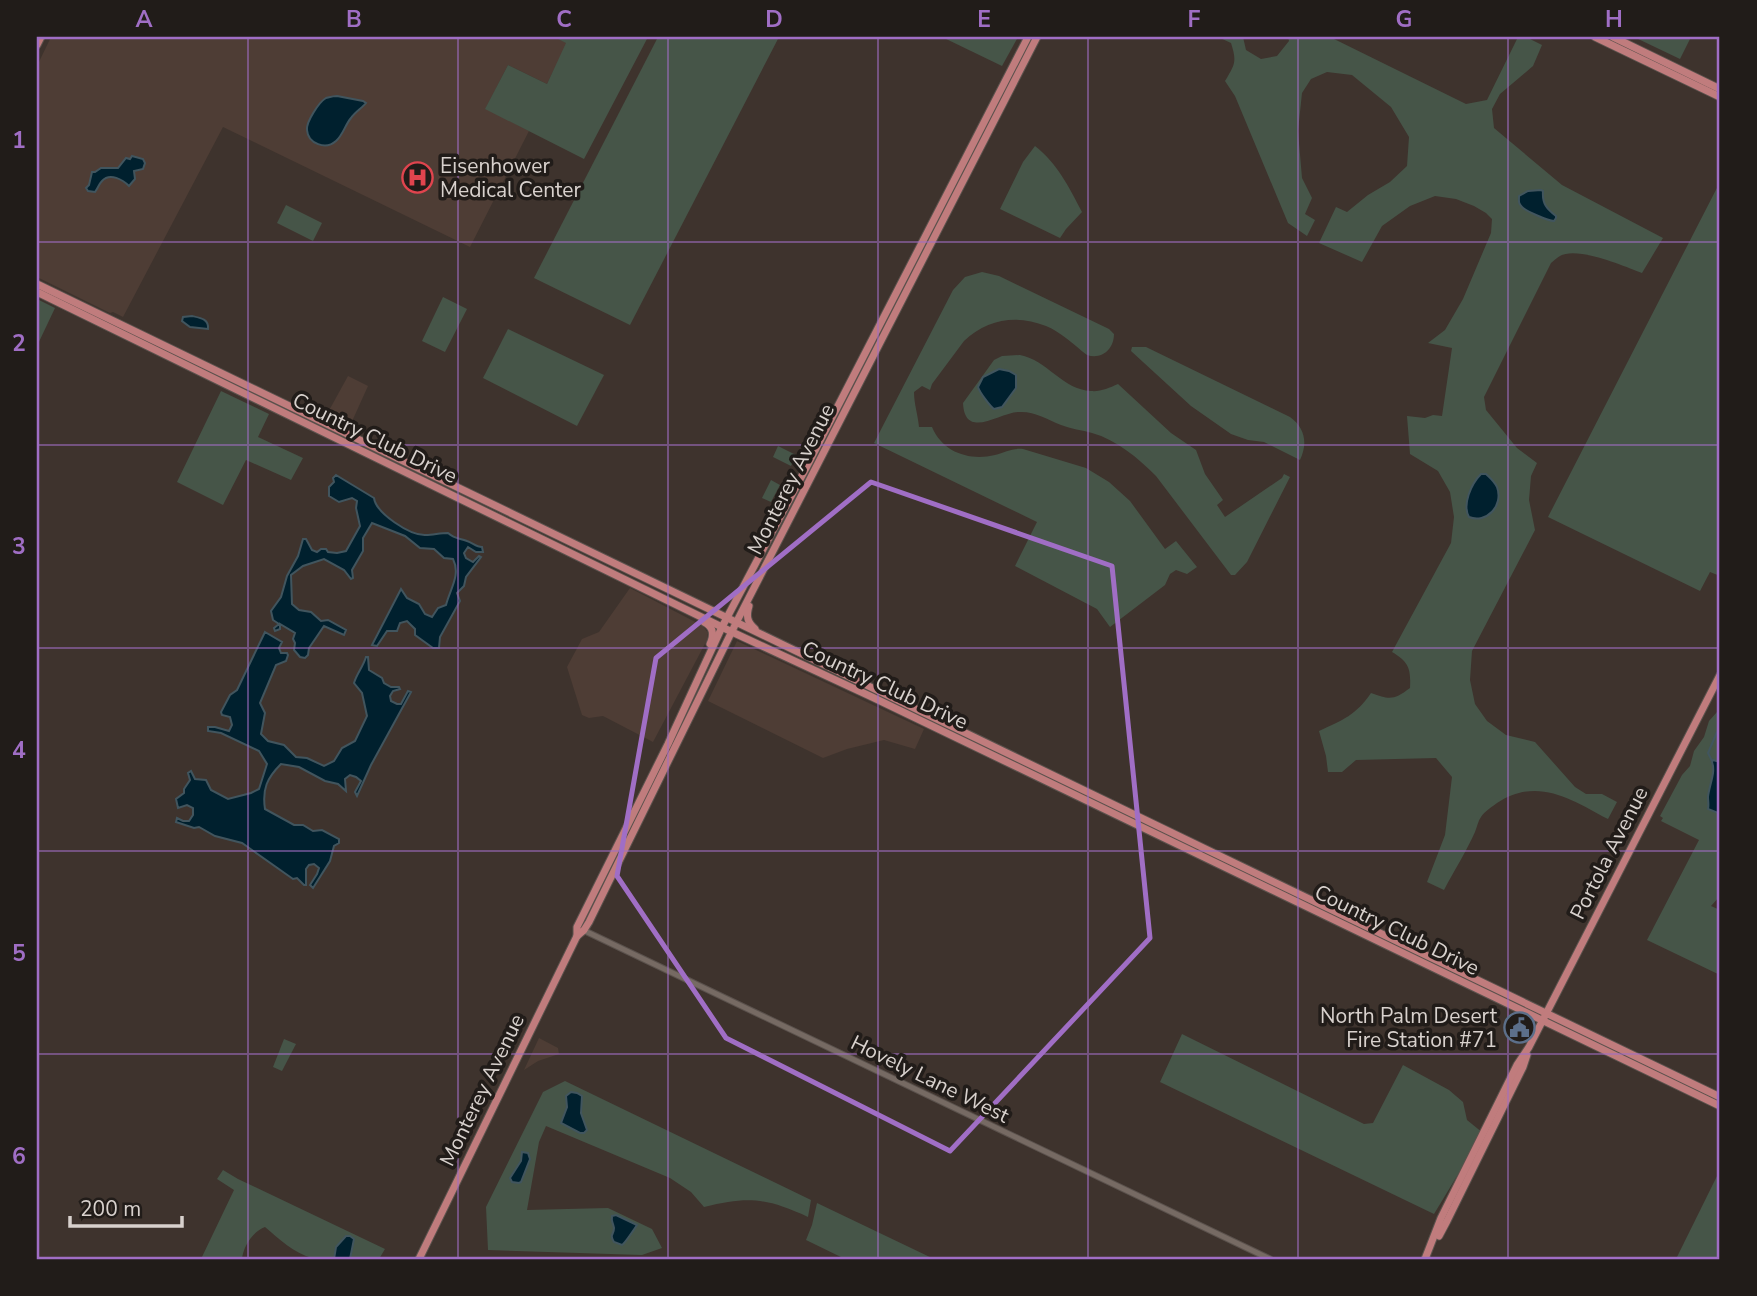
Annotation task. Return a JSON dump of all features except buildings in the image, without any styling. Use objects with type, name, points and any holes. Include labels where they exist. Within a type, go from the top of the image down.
[{"type":"main road","points":[[37,46],[41,37]]},
{"type":"main road","name":"Monterey Avenue","points":[[419,1259],[577,936],[722,628],[1028,37]]},
{"type":"main road","name":"Monterey Avenue","points":[[580,929],[1037,37]]},
{"type":"main road","points":[[1595,37],[1720,97]]},
{"type":"main road","points":[[1613,37],[1720,89]]},
{"type":"main road","points":[[929,247],[938,226],[936,215]]},
{"type":"main road","name":"Country Club Drive","points":[[37,285],[1510,995],[1544,1016],[1720,1106]]},
{"type":"main road","name":"Country Club Drive","points":[[37,292],[722,628],[864,693],[1489,993],[1720,1097]]},
{"type":"main road","points":[[320,431],[325,427],[342,433]]},
{"type":"main road","points":[[814,473],[812,466],[820,451],[821,439]]},
{"type":"main road","points":[[757,582],[747,618],[750,625],[764,636]]},
{"type":"main road","points":[[684,608],[712,628],[713,637],[706,651],[707,660]]},
{"type":"main road","name":"Portola Avenue","points":[[1425,1259],[1441,1218],[1517,1065],[1529,1047],[1720,675]]},
{"type":"main road","points":[[1489,993],[1507,998],[1510,995]]},
{"type":"main road","name":"Portola Avenue","points":[[1430,1248],[1447,1221],[1476,1163],[1523,1067],[1529,1047]]},
{"type":"main road","points":[[1476,1163],[1484,1133]]},
{"type":"street","name":"Hovely Lane West","points":[[580,929],[1269,1259]]},
{"type":"highlighted area","points":[[871,482],[1112,566],[1150,938],[950,1151],[726,1038],[617,876],[656,658]]},
{"type":"shaded area","name":"Eisenhower Medical Center","points":[[51,37],[554,37],[567,43],[547,84],[508,65],[486,108],[529,131],[470,247],[223,127],[123,317],[37,277],[37,66]]},
{"type":"shaded area","points":[[348,376],[368,386],[349,428],[326,416]]},
{"type":"shaded area","points":[[630,588],[703,626],[708,633],[707,640],[653,742],[603,716],[589,718],[582,715],[567,667],[582,639],[599,632]]},
{"type":"shaded area","points":[[737,641],[924,729],[915,749],[884,740],[823,758],[708,701]]},
{"type":"shaded area","points":[[539,1038],[558,1048],[559,1054],[538,1061],[524,1070]]},
{"type":"green space","points":[[554,37],[648,37],[584,159],[485,109],[508,65],[547,84],[566,43]]},
{"type":"green space","points":[[658,37],[779,37],[630,325],[534,278]]},
{"type":"green space","points":[[942,37],[1018,37],[1002,66]]},
{"type":"green space","points":[[1218,37],[1243,37],[1246,50],[1261,59],[1277,56],[1289,41],[1288,37],[1330,37],[1466,104],[1487,100],[1518,37],[1526,37],[1542,45],[1533,66],[1500,94],[1492,109],[1494,128],[1562,185],[1663,238],[1642,273],[1601,258],[1577,253],[1560,256],[1551,263],[1484,397],[1486,410],[1517,448],[1537,463],[1531,476],[1529,500],[1535,530],[1472,651],[1470,680],[1475,704],[1487,721],[1506,735],[1535,742],[1575,787],[1586,794],[1602,794],[1617,802],[1608,819],[1568,798],[1554,794],[1527,791],[1512,795],[1497,803],[1481,817],[1444,890],[1427,882],[1445,835],[1452,777],[1436,758],[1356,760],[1342,772],[1328,772],[1319,731],[1348,716],[1360,707],[1371,693],[1392,698],[1410,688],[1408,667],[1392,652],[1451,543],[1454,517],[1450,492],[1438,471],[1410,454],[1407,416],[1442,416],[1452,348],[1428,343],[1445,330],[1463,299],[1491,233],[1492,219],[1474,206],[1456,199],[1435,196],[1410,206],[1382,226],[1362,262],[1319,243],[1336,207],[1347,212],[1390,182],[1407,166],[1409,137],[1391,107],[1352,75],[1327,72],[1311,79],[1302,93],[1298,131],[1302,178],[1312,198],[1305,214],[1315,220],[1307,236],[1288,223],[1235,96],[1225,81],[1234,63],[1231,43]]},
{"type":"green space","points":[[1634,37],[1691,37],[1680,59]]},
{"type":"green space","points":[[1035,146],[1056,168],[1082,212],[1060,238],[1000,209],[1023,162]]},
{"type":"green space","points":[[1720,182],[1720,576],[1710,572],[1700,591],[1548,517]]},
{"type":"green space","points":[[286,205],[322,223],[313,241],[277,223]]},
{"type":"green space","points":[[982,272],[999,276],[1109,329],[1114,334],[1112,344],[1102,355],[1092,356],[1057,332],[1035,322],[1013,320],[992,323],[964,341],[930,390],[922,386],[914,392],[919,427],[932,427],[950,449],[967,456],[986,457],[1023,449],[1086,468],[1109,482],[1130,501],[1165,549],[1176,541],[1197,567],[1187,574],[1176,570],[1170,574],[1165,585],[1110,627],[1097,609],[1015,566],[1037,522],[874,443],[953,290],[965,277]]},
{"type":"green space","points":[[443,297],[467,309],[445,352],[422,341]]},
{"type":"green space","points":[[37,299],[55,308],[37,346]]},
{"type":"green space","points":[[508,329],[604,375],[577,426],[483,378]]},
{"type":"green space","points":[[1132,347],[1146,347],[1290,417],[1304,436],[1300,460],[1264,442],[1231,434],[1191,406],[1131,351]]},
{"type":"green space","points":[[1020,355],[1039,363],[1072,386],[1081,389],[1098,391],[1118,384],[1171,433],[1196,450],[1205,474],[1223,500],[1217,505],[1225,517],[1284,474],[1290,477],[1247,562],[1235,575],[1231,575],[1156,476],[1118,445],[1101,436],[1030,413],[1011,413],[977,423],[970,420],[965,414],[963,403],[994,360],[1002,356]]},
{"type":"green space","points":[[221,391],[269,414],[258,437],[303,458],[291,480],[246,460],[223,505],[177,482]]},
{"type":"green space","points":[[778,446],[796,455],[791,466],[773,457]]},
{"type":"green space","points":[[771,480],[780,485],[771,502],[762,498]]},
{"type":"green space","points":[[1720,705],[1720,896],[1711,906],[1720,910],[1720,975],[1647,940],[1699,840],[1661,821],[1663,818],[1660,816],[1682,775],[1690,766],[1694,751]]},
{"type":"green space","points":[[1182,1034],[1364,1124],[1373,1123],[1403,1065],[1449,1090],[1463,1102],[1467,1120],[1483,1133],[1434,1214],[1160,1082]]},
{"type":"green space","points":[[284,1039],[296,1044],[282,1071],[273,1067]]},
{"type":"green space","points":[[565,1081],[811,1200],[808,1217],[780,1206],[757,1201],[733,1201],[704,1207],[691,1192],[670,1178],[546,1126],[539,1142],[527,1210],[608,1208],[652,1229],[662,1248],[642,1255],[488,1250],[486,1207],[543,1092]]},
{"type":"green space","points":[[223,1170],[385,1249],[379,1259],[318,1259],[293,1249],[265,1227],[249,1240],[242,1259],[201,1259],[234,1190],[217,1179]]},
{"type":"green space","points":[[1720,1170],[1720,1259],[1676,1259]]},
{"type":"green space","points":[[817,1203],[934,1259],[845,1259],[806,1240]]},
{"type":"water","points":[[337,96],[366,103],[353,116],[336,141],[327,145],[318,144],[308,135],[309,122],[323,100]]},
{"type":"water","points":[[132,156],[143,159],[145,163],[143,169],[134,171],[135,179],[129,186],[120,179],[109,177],[102,181],[95,192],[88,191],[86,188],[92,172],[101,168],[118,168],[126,158],[130,159]]},
{"type":"water","points":[[1541,190],[1546,206],[1556,216],[1554,221],[1532,213],[1519,203],[1519,196],[1528,191]]},
{"type":"water","points":[[192,316],[206,321],[208,329],[190,327],[182,321],[183,317]]},
{"type":"water","points":[[999,369],[1016,375],[1016,388],[1002,407],[994,409],[978,387],[983,377]]},
{"type":"water","points":[[1481,474],[1486,474],[1496,485],[1498,501],[1487,516],[1469,517],[1467,501]]},
{"type":"water","points":[[336,475],[374,498],[387,517],[411,532],[429,535],[448,533],[482,547],[483,552],[476,552],[468,547],[464,553],[466,558],[473,562],[481,557],[457,593],[460,601],[440,637],[439,648],[433,648],[415,635],[415,629],[407,621],[400,623],[397,631],[387,631],[377,646],[372,645],[401,589],[407,598],[419,604],[425,614],[432,617],[438,608],[446,605],[456,571],[453,559],[444,558],[434,549],[420,548],[405,536],[372,523],[363,538],[363,551],[352,570],[353,578],[324,559],[303,566],[291,575],[292,604],[299,610],[311,612],[321,621],[328,620],[346,630],[344,635],[324,626],[305,658],[300,657],[294,650],[295,633],[280,624],[280,629],[275,631],[274,628],[279,624],[273,620],[271,611],[281,597],[303,539],[317,552],[321,549],[337,553],[346,551],[360,526],[357,501],[352,498],[339,502],[329,496],[329,487]]},
{"type":"water","points":[[265,632],[282,642],[279,648],[281,653],[288,655],[286,661],[276,665],[260,703],[265,713],[261,734],[268,741],[284,745],[296,757],[307,758],[324,766],[334,761],[342,748],[355,741],[367,716],[362,693],[354,683],[366,657],[369,670],[391,687],[399,687],[400,689],[393,691],[390,696],[391,701],[401,704],[408,691],[411,692],[357,796],[355,792],[361,781],[350,775],[345,779],[346,791],[338,784],[325,781],[299,767],[281,764],[269,779],[264,796],[265,809],[294,825],[303,825],[313,831],[322,830],[339,839],[330,861],[313,888],[310,885],[319,868],[314,864],[306,869],[304,885],[242,843],[215,836],[199,827],[176,822],[177,818],[189,821],[193,815],[193,808],[187,805],[178,808],[176,799],[184,793],[190,780],[188,773],[191,771],[195,779],[206,780],[211,790],[228,799],[259,789],[267,764],[259,751],[221,733],[208,731],[208,727],[229,731],[232,725],[230,717],[222,715],[221,712],[230,695],[237,690]]},
{"type":"water","points":[[1713,760],[1720,762],[1718,813],[1708,809]]},
{"type":"water","points":[[571,1092],[582,1096],[581,1113],[587,1130],[584,1133],[561,1123],[567,1107],[566,1096]]},
{"type":"water","points":[[522,1152],[528,1153],[530,1159],[521,1182],[512,1182],[510,1178],[521,1161]]},
{"type":"water","points":[[616,1215],[637,1225],[622,1245],[614,1242],[612,1237],[612,1216]]},
{"type":"water","points":[[346,1236],[354,1239],[350,1259],[334,1259],[336,1247]]},
{"type":"waterway","points":[[1712,761],[1708,753],[1720,725]]},
{"type":"place","name":"Eisenhower Medical Center","points":[[417,178]]},
{"type":"place","name":"North Palm Desert Fire Station #71","points":[[1520,1028]]}]
